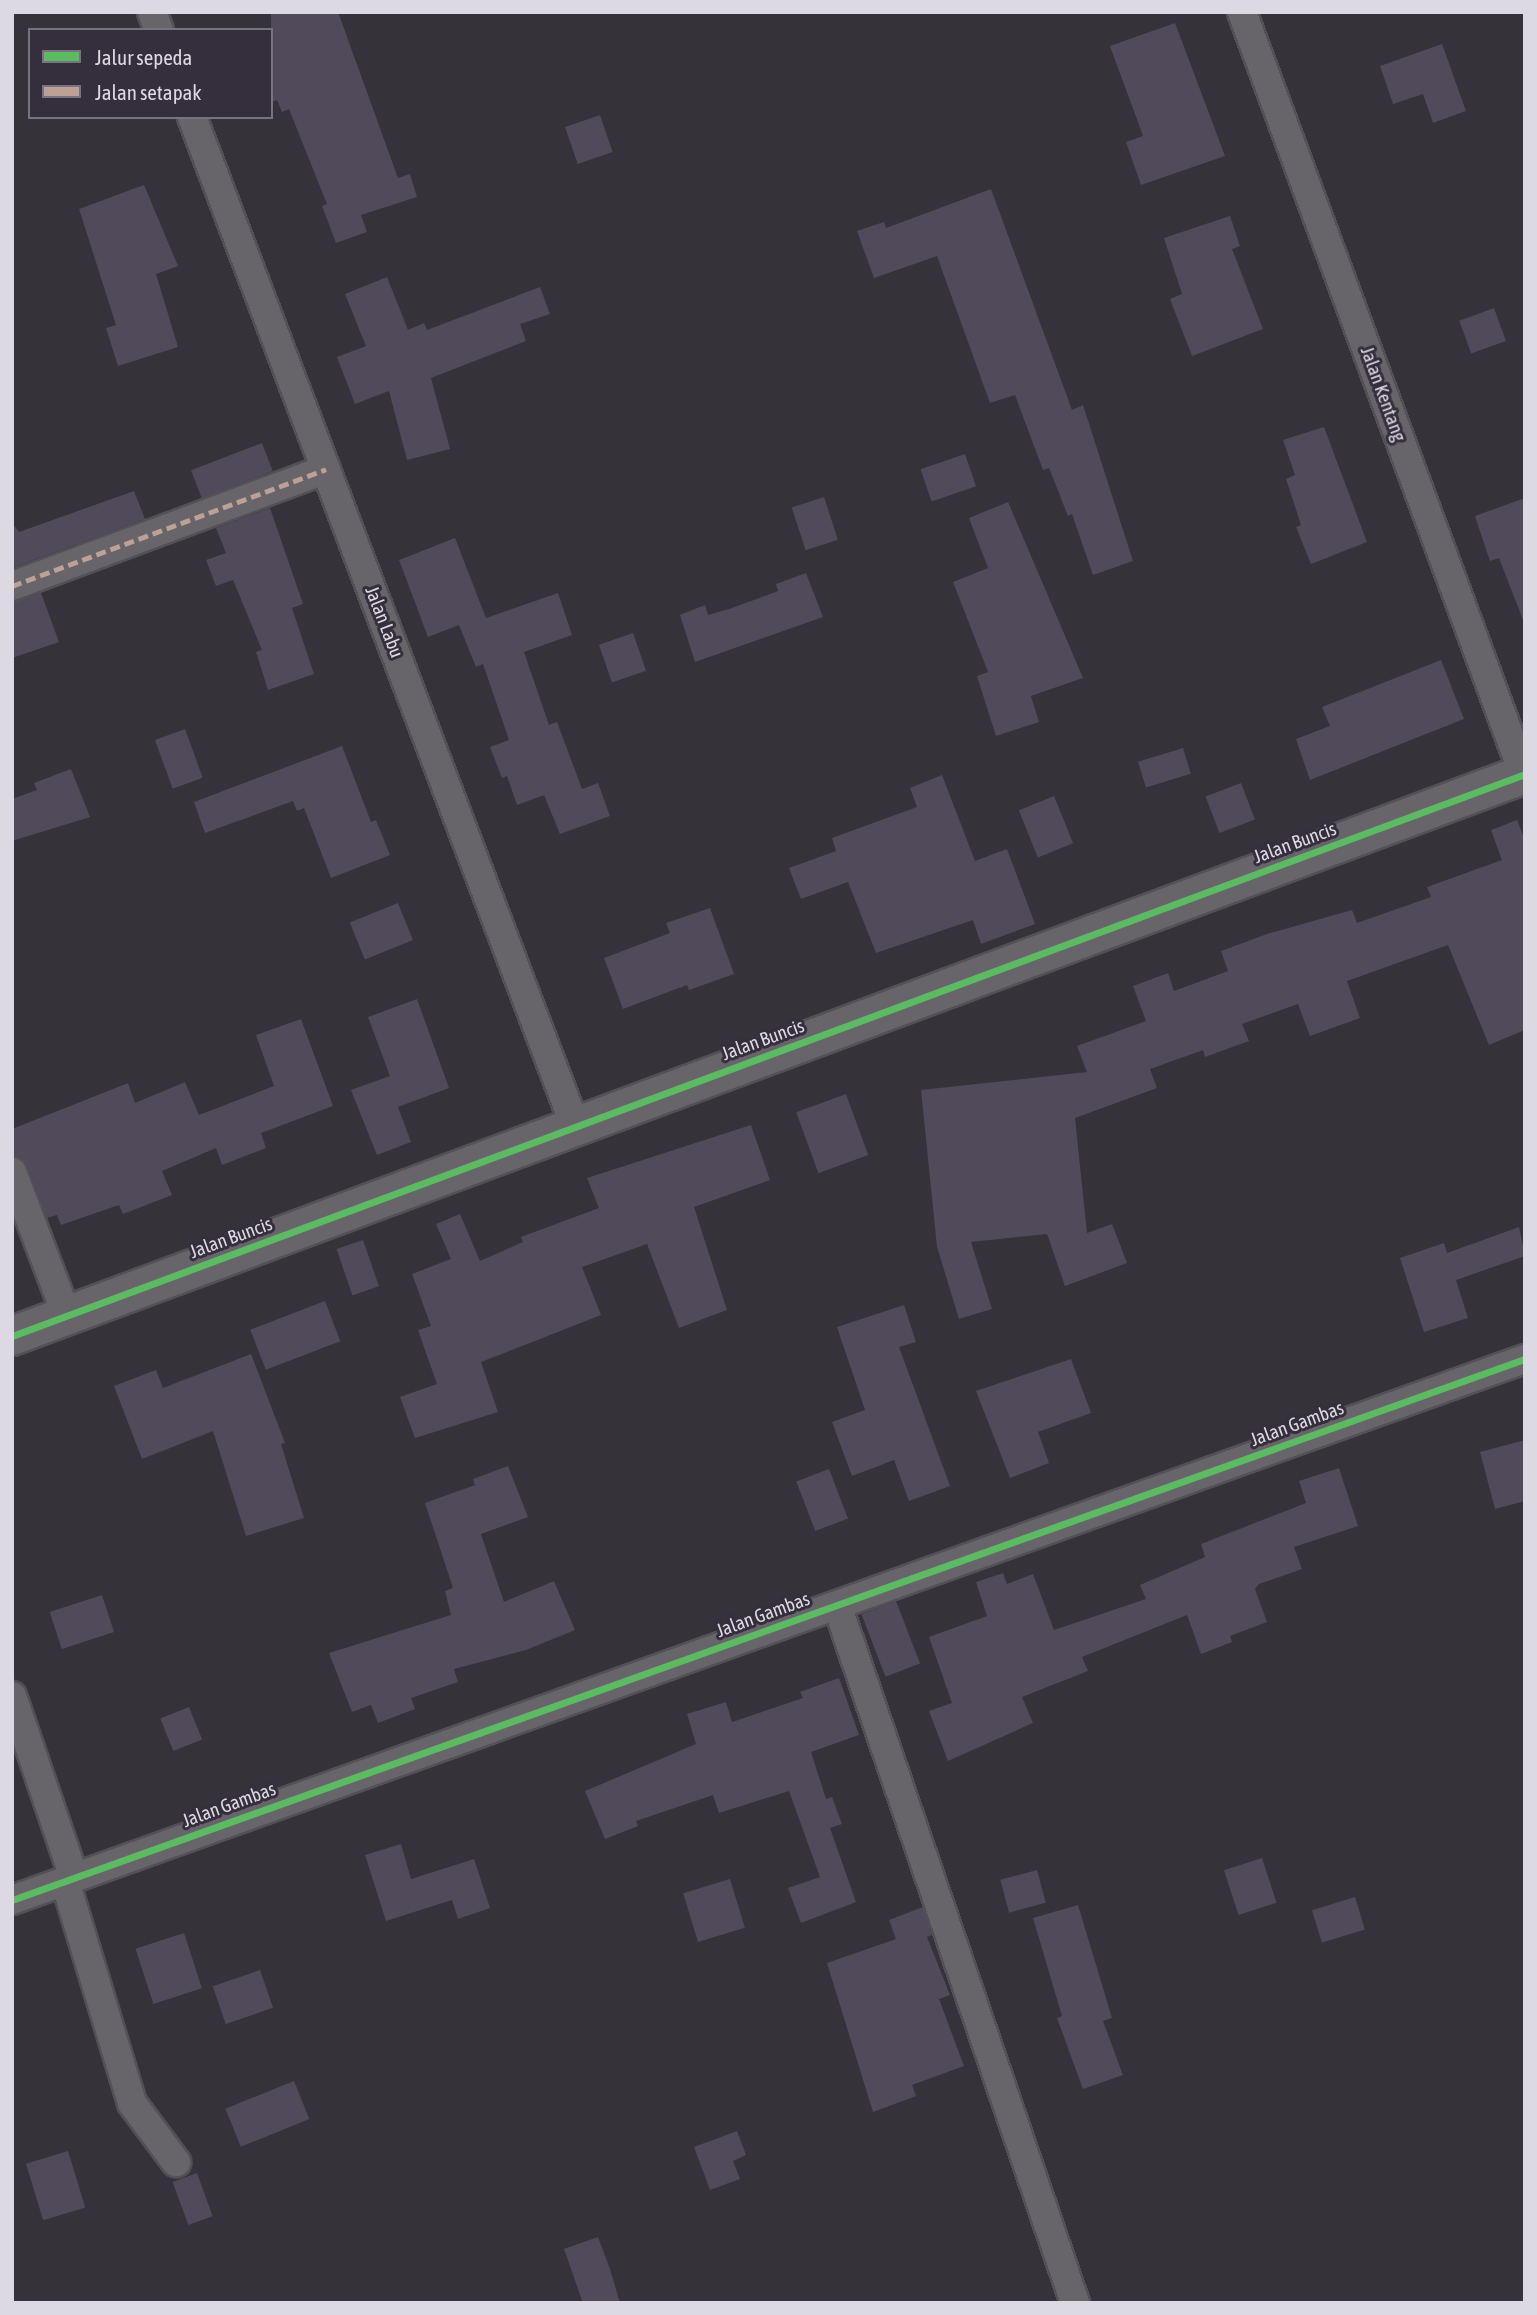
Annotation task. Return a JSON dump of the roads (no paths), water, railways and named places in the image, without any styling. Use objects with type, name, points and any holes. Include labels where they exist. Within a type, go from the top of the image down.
[{"type":"street","name":"Jalan Kentang","points":[[1242,12],[1524,775]]},
{"type":"street","name":"Jalan Labu","points":[[193,119],[575,1126]]},
{"type":"street","points":[[12,586],[326,469]]},
{"type":"street","name":"Jalan Buncis","points":[[12,1336],[1524,775]]},
{"type":"street","points":[[12,1172],[67,1316]]},
{"type":"street","name":"Jalan Gambas","points":[[12,1900],[1525,1359]]},
{"type":"street","points":[[837,1605],[1075,2303]]},
{"type":"street","points":[[12,1696],[70,1879],[132,2103],[176,2162]]}]
